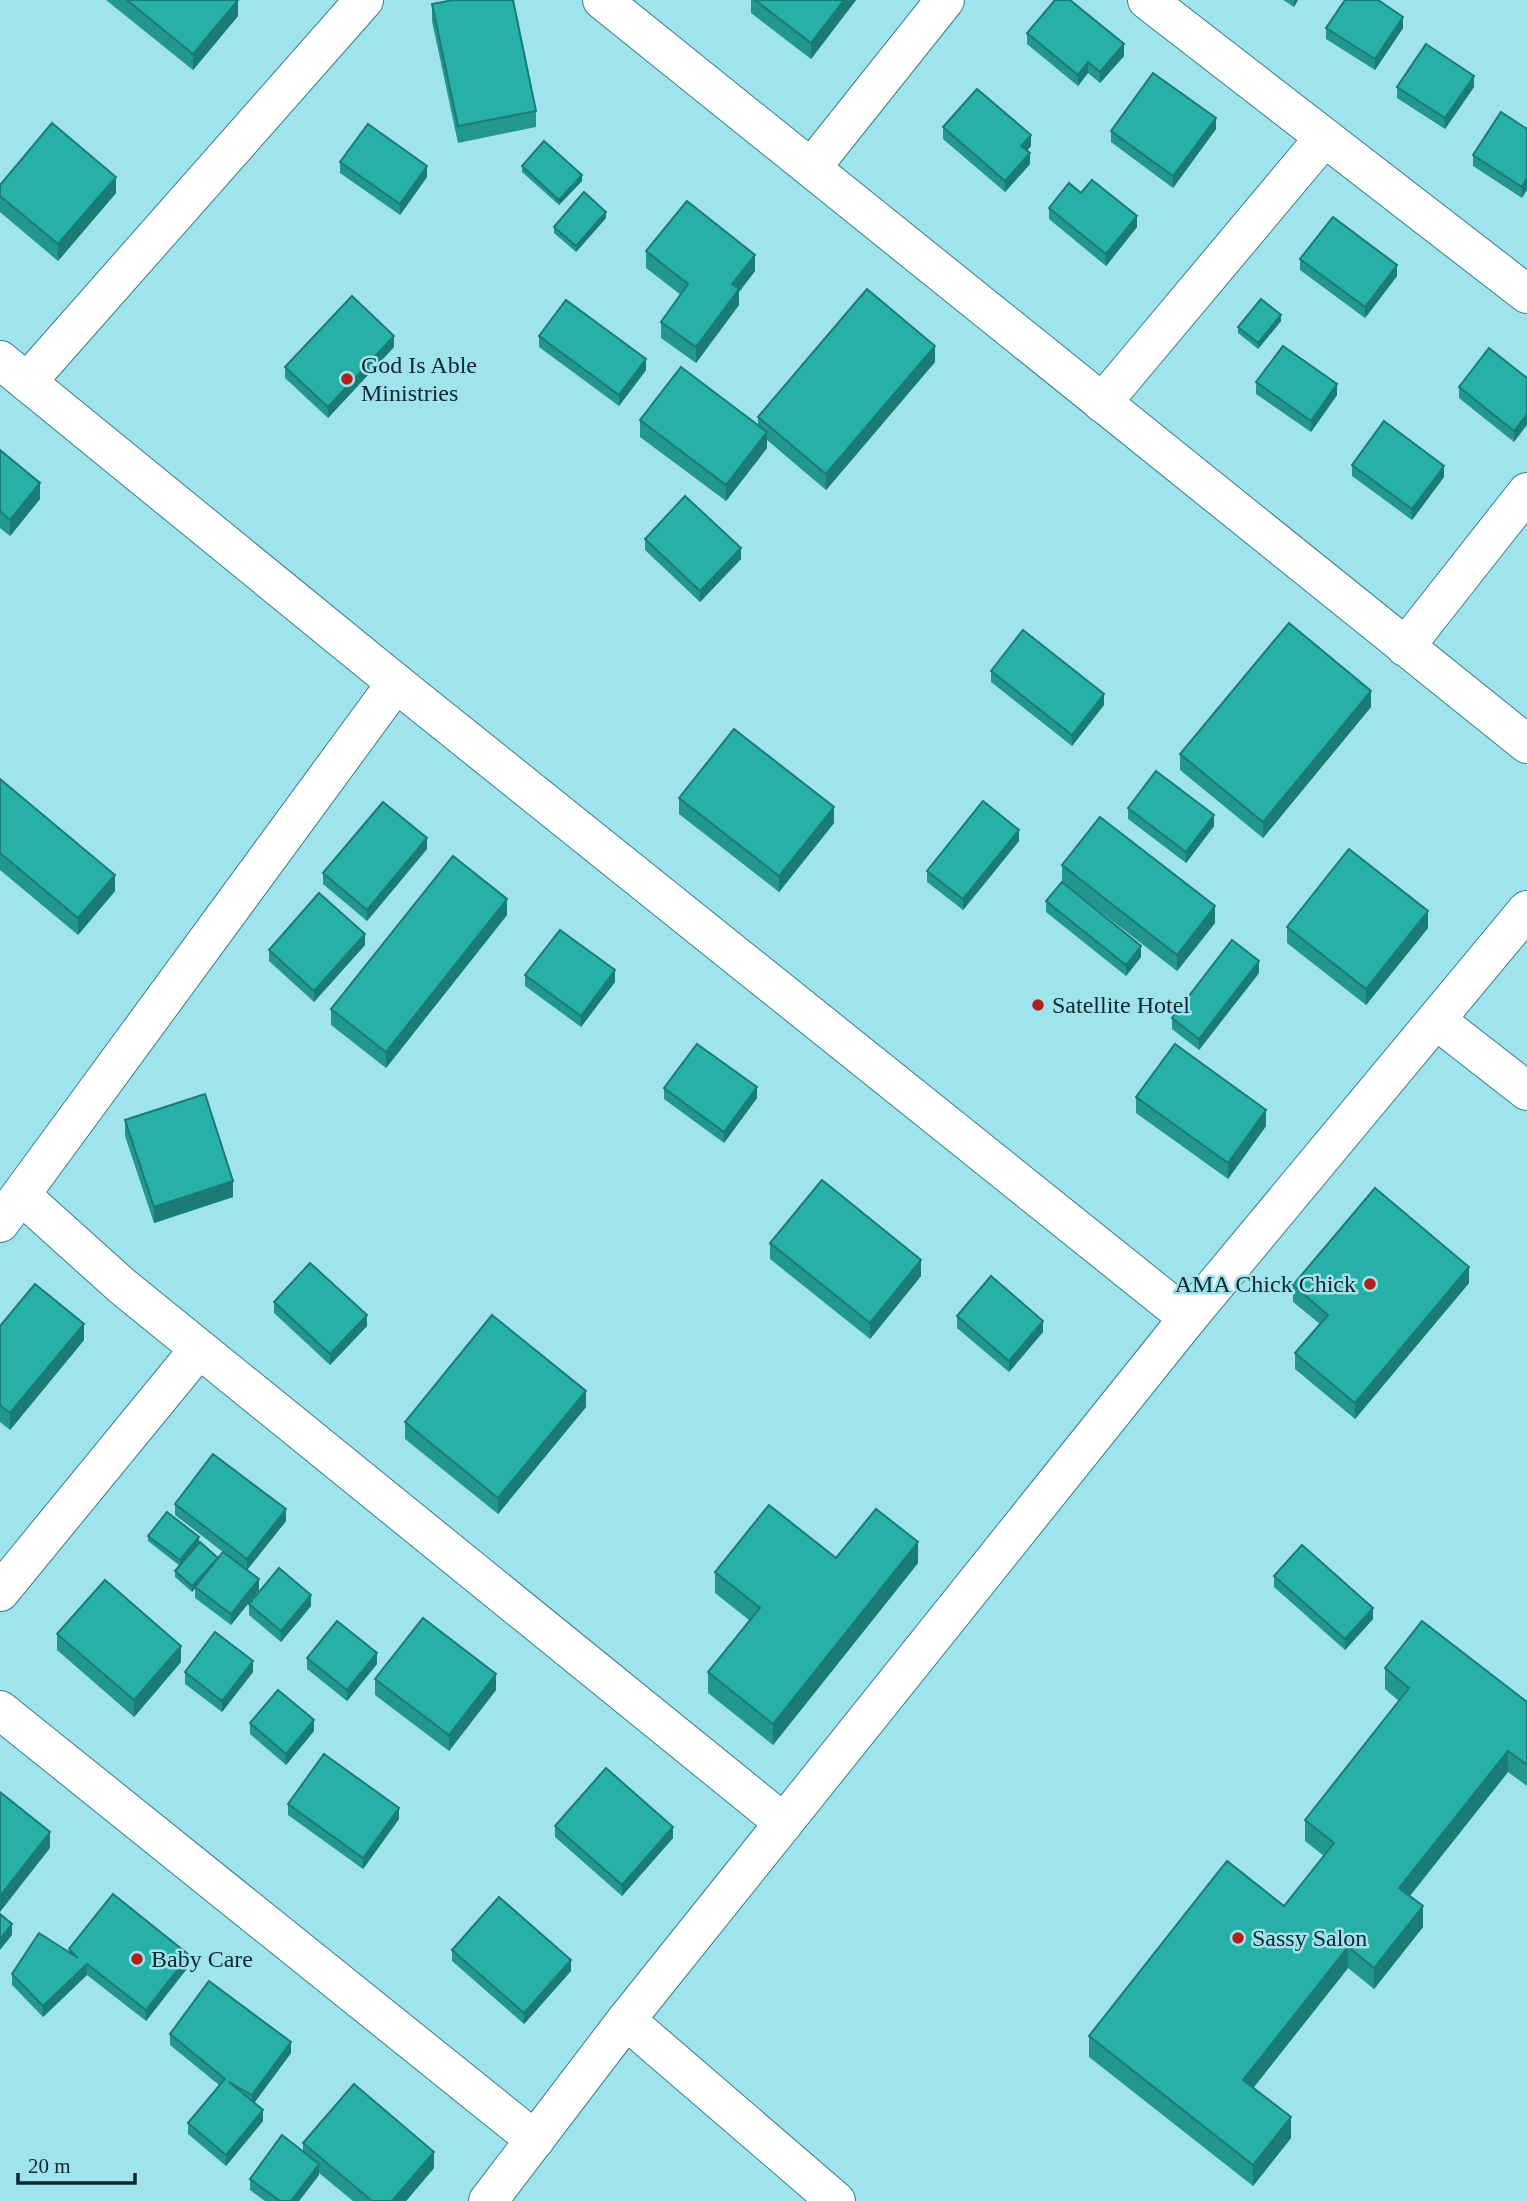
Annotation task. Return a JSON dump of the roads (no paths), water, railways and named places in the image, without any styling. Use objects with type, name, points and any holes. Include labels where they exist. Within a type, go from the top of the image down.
[{"type":"street","points":[[363,0],[14,371],[396,683],[1188,1318]]},
{"type":"street","points":[[602,0],[1527,744]]},
{"type":"street","points":[[812,167],[945,0]]},
{"type":"street","points":[[1147,0],[1527,294]]},
{"type":"street","points":[[1102,403],[1324,138]]},
{"type":"street","points":[[1405,647],[1527,492]]},
{"type":"street","points":[[396,683],[10,1209],[122,1286],[784,1823]]},
{"type":"street","points":[[488,2201],[626,2020],[1188,1318],[1527,910]]},
{"type":"street","points":[[1436,1020],[1527,1091]]},
{"type":"street","points":[[0,1592],[199,1349]]},
{"type":"street","points":[[0,1710],[535,2140]]},
{"type":"street","points":[[626,2020],[836,2201]]},
{"type":"place","name":"God Is Able Ministries","points":[[347,379]]},
{"type":"place","name":"Satellite Hotel","points":[[1038,1005]]},
{"type":"place","name":"AMA Chick Chick","points":[[1370,1284]]},
{"type":"place","name":"Sassy Salon","points":[[1238,1938]]},
{"type":"place","name":"Baby Care","points":[[137,1959]]}]
